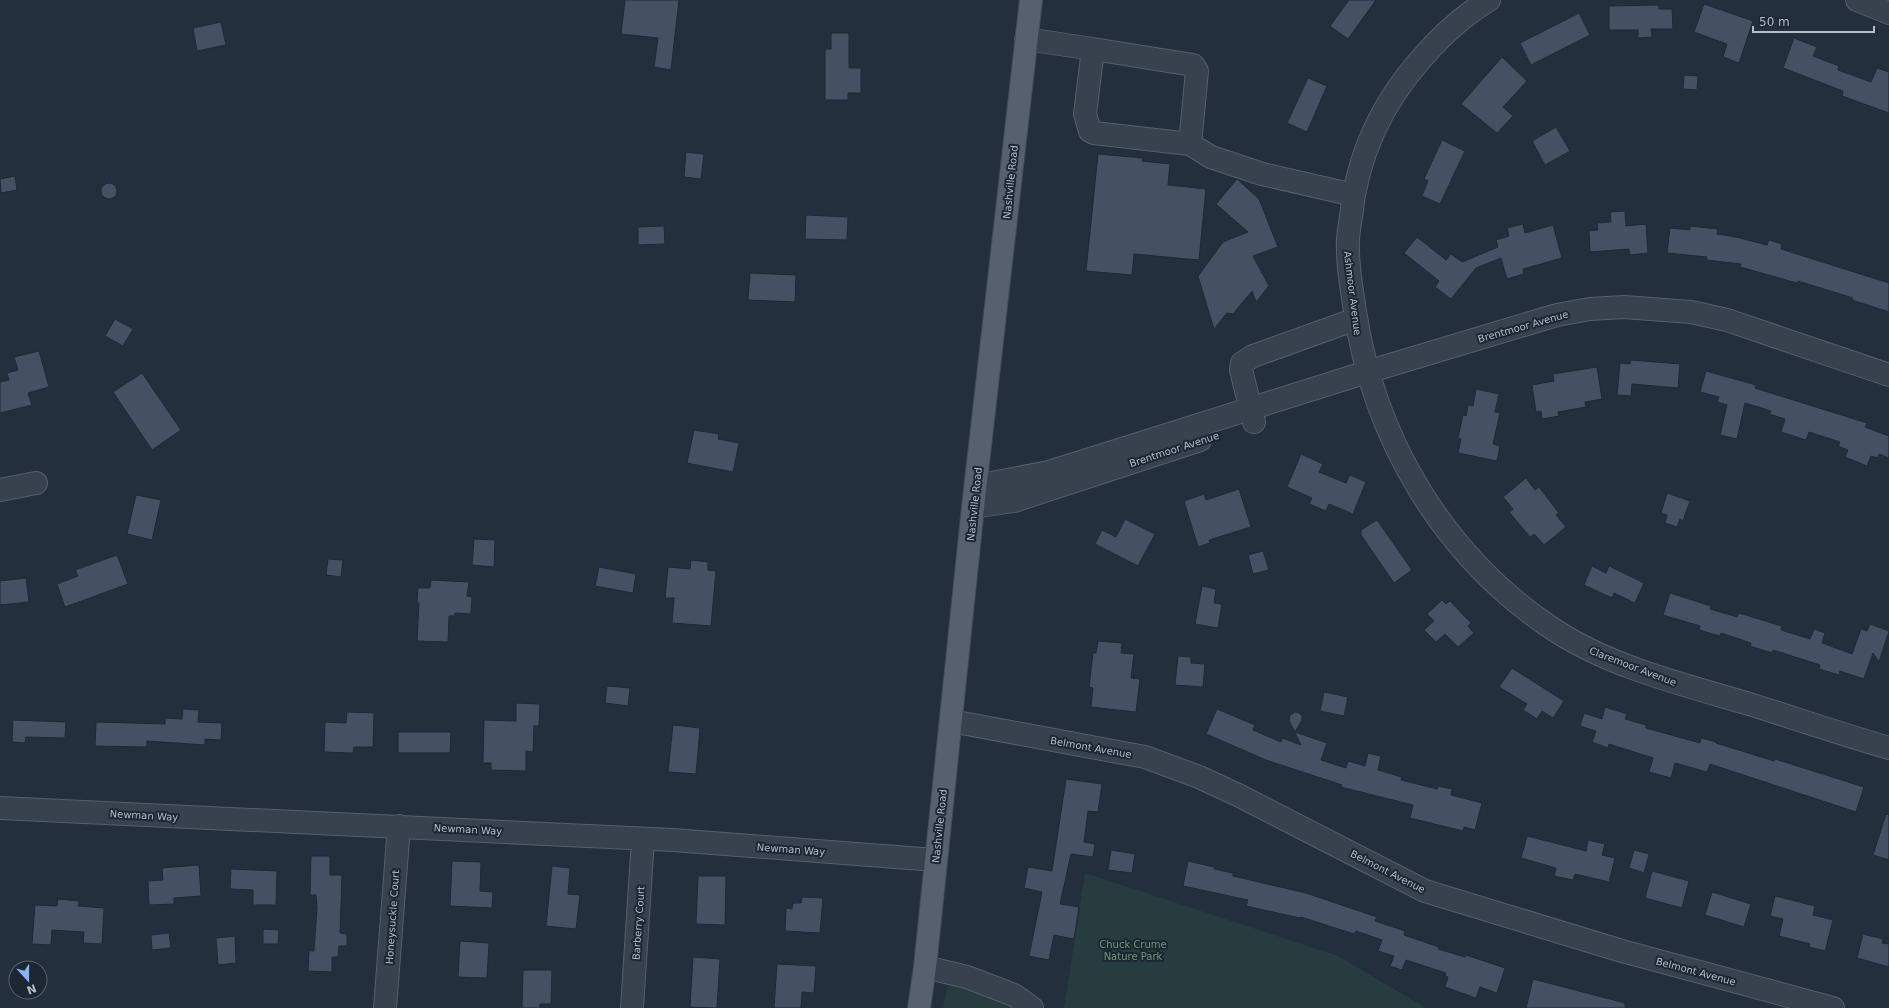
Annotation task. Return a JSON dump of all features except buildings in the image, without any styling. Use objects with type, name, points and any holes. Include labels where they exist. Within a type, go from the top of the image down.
[{"type":"main road","name":"Nashville Road","points":[[919,1008],[925,967],[935,860],[1030,0]]},
{"type":"street","name":"Ashmoor Avenue","points":[[1367,372],[1356,319],[1347,248],[1359,169],[1375,124],[1404,78],[1438,40],[1489,0]]},
{"type":"street","points":[[1857,0],[1889,13]]},
{"type":"street","points":[[1026,39],[1193,65],[1197,71],[1190,144]]},
{"type":"street","points":[[1093,49],[1085,114],[1090,131],[1094,133],[1190,144],[1211,157],[1262,174],[1354,195]]},
{"type":"street","name":"Brentmoor Avenue","points":[[975,496],[1049,472],[1253,415],[1367,372],[1557,315],[1590,309],[1624,307],[1691,312],[1727,320],[1889,374]]},
{"type":"street","points":[[1253,415],[1242,370],[1242,363],[1252,356],[1356,319]]},
{"type":"street","name":"Claremoor Avenue","points":[[1367,372],[1391,437],[1416,485],[1433,511],[1452,536],[1498,586],[1550,628],[1581,646],[1614,660],[1680,684],[1889,748]]},
{"type":"street","points":[[0,490],[36,483]]},
{"type":"street","name":"Belmont Avenue","points":[[951,721],[1145,757],[1199,777],[1238,795],[1425,891],[1622,951],[1833,1008]]},
{"type":"street","name":"Newman Way","points":[[0,808],[399,826],[643,839],[935,860]]},
{"type":"street","name":"Honeysuckle Court","points":[[386,1008],[399,826]]},
{"type":"street","name":"Barberry Court","points":[[632,1008],[643,839]]},
{"type":"street","points":[[925,967],[967,977],[1014,995],[1032,1008]]},
{"type":"green space","name":"Chuck Crume Nature Park","points":[[1085,873],[1338,956],[1426,1008],[1064,1008]]},
{"type":"green space","points":[[948,984],[993,992],[1017,1008],[943,1008]]}]
